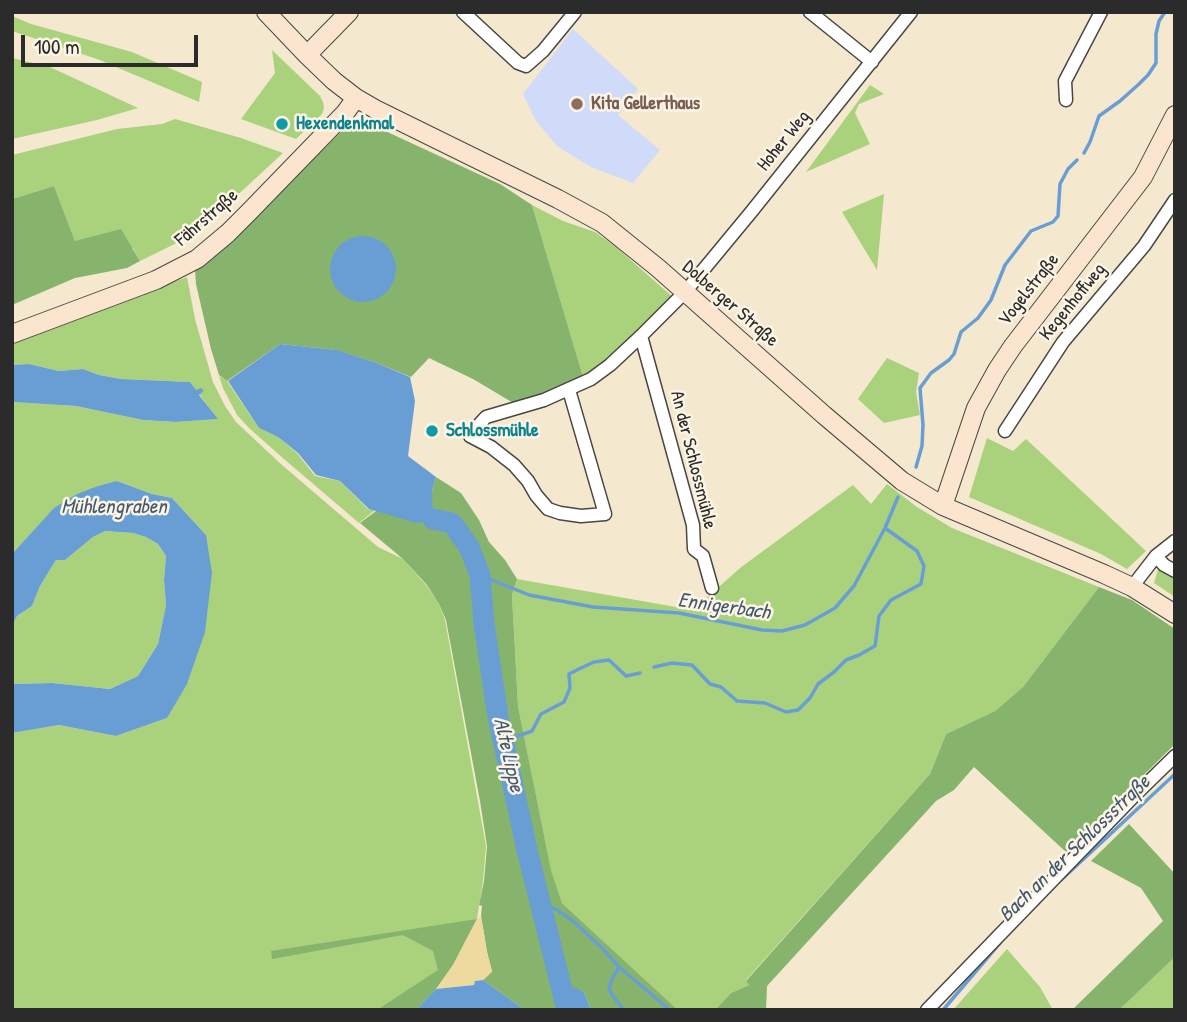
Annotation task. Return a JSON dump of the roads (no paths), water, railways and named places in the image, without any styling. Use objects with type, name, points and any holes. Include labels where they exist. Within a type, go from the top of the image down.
[{"type":"main road","name":"Dolberger Straße","points":[[266,12],[334,81],[356,98],[596,220],[658,268],[902,481],[943,506],[1132,587],[1175,614]]},
{"type":"main road","points":[[307,55],[349,12]]},
{"type":"main road","name":"Fährstraße","points":[[12,334],[156,280],[197,259],[249,212],[345,113],[356,98]]},
{"type":"main road","name":"Vogelstraße","points":[[943,506],[976,408],[997,370],[1143,177],[1175,115]]},
{"type":"street","points":[[463,12],[518,63],[526,66],[543,51],[575,12]]},
{"type":"street","points":[[810,12],[872,62]]},
{"type":"street","name":"Hoher Weg","points":[[685,292],[911,12]]},
{"type":"street","points":[[1066,100],[1065,81],[1101,12]]},
{"type":"street","name":"Kegenhoffweg","points":[[1005,432],[1063,342],[1144,246],[1175,200]]},
{"type":"street","points":[[569,390],[605,514],[581,516],[548,509],[513,464],[491,447],[470,436],[486,417],[544,400],[592,379],[685,292]]},
{"type":"street","name":"An der Schlossmühle","points":[[641,336],[694,525],[694,550],[703,556],[712,588]]},
{"type":"street","points":[[1132,587],[1156,556],[1175,541]]},
{"type":"street","points":[[1156,556],[1164,565],[1175,571]]},
{"type":"street","points":[[927,1010],[1175,756]]},
{"type":"water","points":[[363,236],[376,238],[391,251],[396,269],[394,282],[381,297],[363,302],[350,300],[335,287],[330,269],[332,256],[345,241]]},
{"type":"water","points":[[280,344],[337,350],[410,377],[415,401],[408,456],[436,477],[432,491],[433,519],[417,523],[369,509],[340,481],[316,475],[298,453],[278,437],[259,428],[228,381]]},
{"type":"water","points":[[29,364],[59,371],[83,369],[121,379],[190,382],[196,390],[201,388],[204,391],[199,395],[218,419],[176,422],[143,420],[76,406],[12,402],[12,365]]},
{"type":"water","name":"Mühlengraben","points":[[117,481],[172,498],[206,535],[212,573],[205,632],[187,684],[167,718],[116,736],[59,725],[12,733],[12,684],[52,683],[110,689],[138,676],[158,644],[166,605],[166,556],[158,544],[133,533],[105,531],[93,537],[65,560],[56,560],[40,586],[32,606],[17,616],[12,626],[12,554],[54,508],[77,494]]},
{"type":"water","points":[[483,980],[525,1010],[416,1010],[436,989],[474,985],[475,981]]},
{"type":"water","points":[[564,983],[584,992],[591,1010],[557,1010],[555,987]]},
{"type":"waterway","name":"Ennigerbach","points":[[1084,153],[1099,116],[1139,84],[1156,63],[1156,34],[1159,21],[1165,12]]},
{"type":"waterway","name":"Ennigerbach","points":[[916,467],[922,446],[920,388],[931,373],[954,354],[961,332],[978,318],[991,300],[1005,265],[1031,231],[1053,222],[1058,216],[1060,184],[1068,169],[1077,160]]},
{"type":"waterway","name":"Ennigerbach","points":[[480,575],[529,595],[593,607],[679,613],[762,630],[782,631],[805,625],[835,608],[854,586],[898,497]]},
{"type":"waterway","name":"Alte Lippe","points":[[433,519],[452,523],[469,547],[480,575],[484,624],[498,717],[527,850],[567,1010]]},
{"type":"waterway","points":[[654,667],[672,663],[692,665],[710,684],[721,687],[737,701],[765,703],[786,712],[798,710],[810,698],[818,684],[846,660],[875,646],[879,616],[891,600],[921,584],[924,566],[917,551],[885,528]]},
{"type":"waterway","points":[[504,741],[532,731],[541,714],[564,702],[570,688],[569,674],[594,662],[609,660],[626,676],[640,673]]},
{"type":"waterway","name":"Bach an der Schlossstraße","points":[[1061,880],[1175,774]]},
{"type":"waterway","points":[[541,903],[573,921],[619,967],[670,1010]]},
{"type":"waterway","name":"Bach an der Schlossstraße","points":[[943,1010],[1000,943]]},
{"type":"waterway","points":[[619,967],[609,988],[624,1010]]},
{"type":"place","name":"Kita Gellerthaus","points":[[577,104]]},
{"type":"place","name":"Hexendenkmal","points":[[282,124]]},
{"type":"place","name":"Schlossmühle","points":[[432,431]]}]
